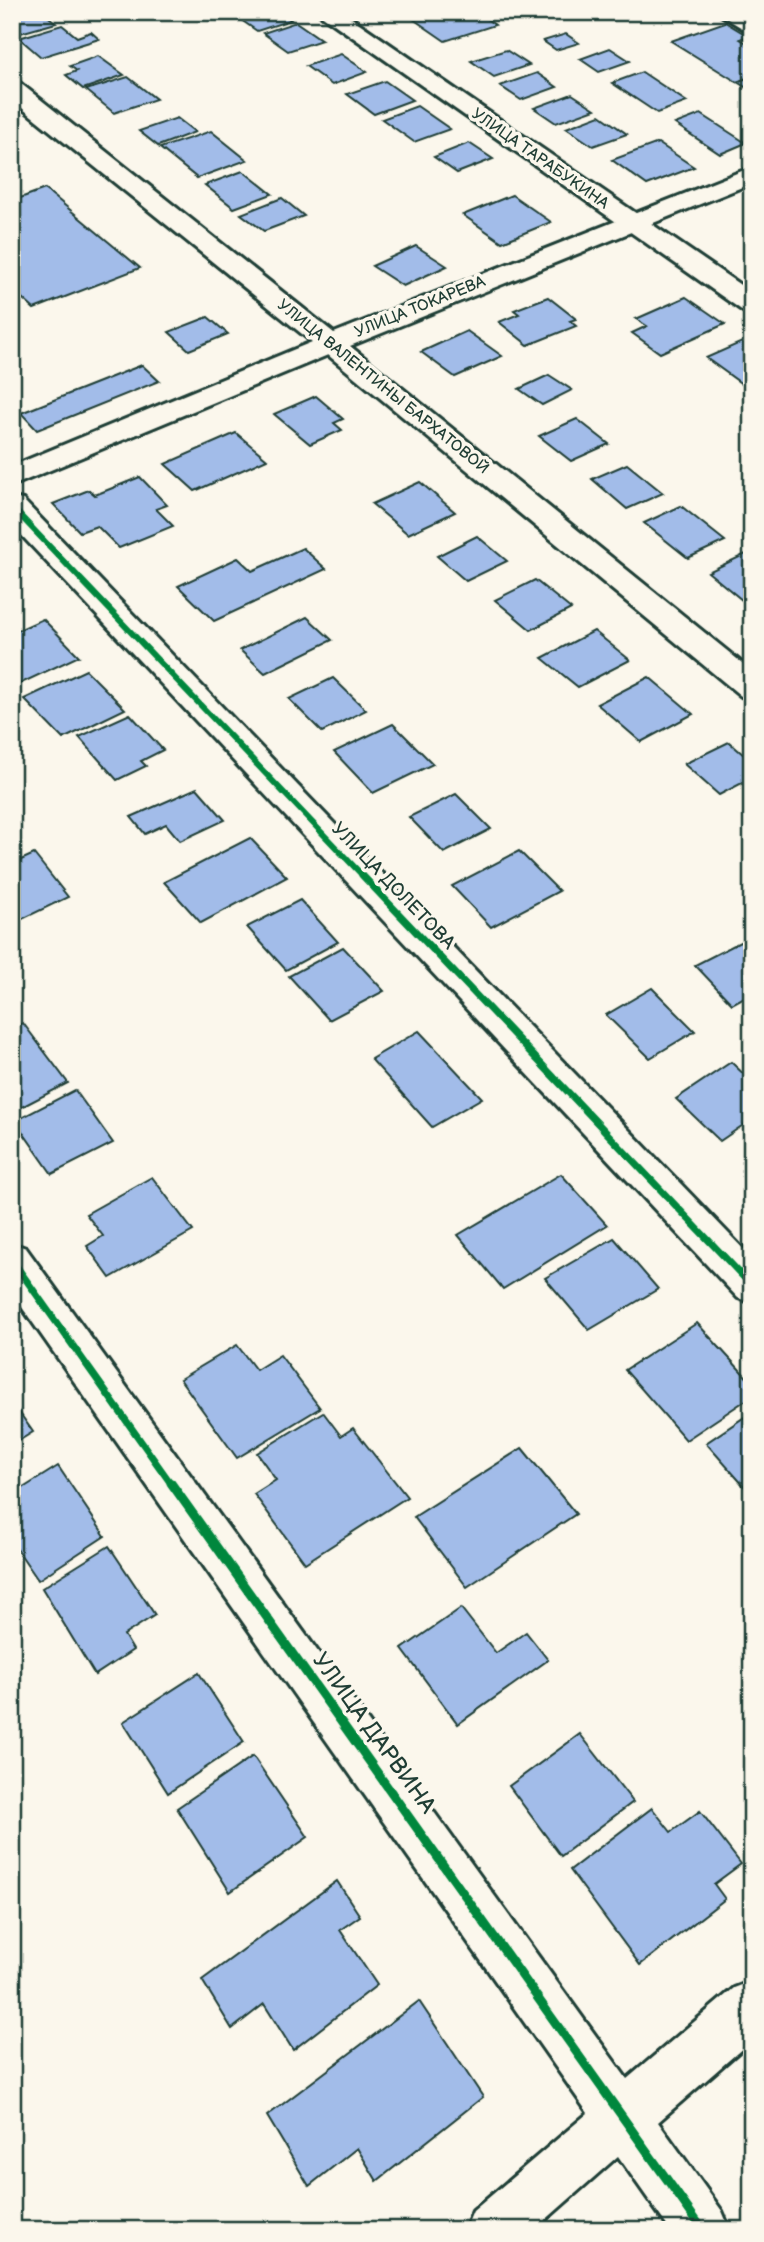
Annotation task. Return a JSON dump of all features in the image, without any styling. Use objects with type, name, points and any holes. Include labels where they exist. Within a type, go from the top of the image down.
[{"type":"street","name":"УЛИЦА ТАРАБУКИНА","points":[[328,12],[752,305]]},
{"type":"street","points":[[727,12],[752,27]]},
{"type":"street","name":"УЛИЦА ВАЛЕНТИНЫ БАРХАТОВОЙ","points":[[12,88],[752,688]]},
{"type":"street","name":"УЛИЦА ТОКАРЕВА","points":[[12,477],[629,221],[752,174]]},
{"type":"street","name":"УЛИЦА ДОЛЕТОВА","points":[[12,507],[752,1286]]},
{"type":"street","name":"УЛИЦА ДАРВИНА","points":[[12,1260],[703,2230]]},
{"type":"street","points":[[492,2230],[752,2006]]},
{"type":"building","points":[[12,12],[43,12],[56,23],[17,34],[12,30]]},
{"type":"building","points":[[280,12],[291,20],[257,31],[231,13]]},
{"type":"building","points":[[403,12],[457,12],[462,16],[477,12],[495,25],[445,41]]},
{"type":"building","points":[[296,22],[322,40],[288,51],[263,33]]},
{"type":"building","points":[[725,22],[748,36],[740,39],[752,46],[752,76],[737,82],[671,41]]},
{"type":"building","points":[[62,25],[77,37],[91,32],[99,39],[41,57],[19,38]]},
{"type":"building","points":[[566,34],[579,43],[556,50],[543,41]]},
{"type":"building","points":[[610,48],[630,61],[599,72],[580,59]]},
{"type":"building","points":[[506,50],[529,65],[494,77],[471,61]]},
{"type":"building","points":[[341,54],[367,72],[332,85],[306,66]]},
{"type":"building","points":[[98,56],[124,75],[83,89],[66,75],[77,71],[70,66]]},
{"type":"building","points":[[642,72],[687,102],[657,113],[612,83]]},
{"type":"building","points":[[537,73],[557,87],[521,100],[500,86]]},
{"type":"building","points":[[752,76],[752,91],[737,82]]},
{"type":"building","points":[[128,77],[156,99],[114,113],[86,90]]},
{"type":"building","points":[[385,81],[412,100],[374,114],[347,94]]},
{"type":"building","points":[[572,94],[595,109],[556,123],[534,108]]},
{"type":"building","points":[[417,106],[450,129],[414,142],[382,119]]},
{"type":"building","points":[[701,114],[746,143],[720,154],[675,124]]},
{"type":"building","points":[[600,115],[627,134],[593,146],[566,128]]},
{"type":"building","points":[[177,118],[195,132],[158,146],[139,131]]},
{"type":"building","points":[[211,131],[247,160],[197,178],[160,148]]},
{"type":"building","points":[[469,143],[493,159],[457,173],[434,157]]},
{"type":"building","points":[[658,143],[694,167],[647,185],[612,160]]},
{"type":"building","points":[[243,171],[272,194],[234,208],[205,185]]},
{"type":"building","points":[[45,189],[140,268],[34,309],[12,289],[12,201]]},
{"type":"building","points":[[512,195],[551,222],[502,242],[463,215]]},
{"type":"building","points":[[282,198],[304,216],[264,231],[241,214]]},
{"type":"building","points":[[416,246],[447,266],[403,286],[372,266]]},
{"type":"building","points":[[548,297],[576,319],[570,321],[576,326],[528,345],[499,322],[519,314],[514,310]]},
{"type":"building","points":[[686,297],[725,324],[660,353],[632,333],[647,326],[636,319]]},
{"type":"building","points":[[208,317],[228,334],[189,350],[169,332]]},
{"type":"building","points":[[467,331],[502,356],[455,377],[421,352]]},
{"type":"building","points":[[742,342],[752,348],[752,379],[742,384],[706,358]]},
{"type":"building","points":[[142,365],[159,381],[37,430],[21,413]]},
{"type":"building","points":[[549,375],[572,390],[542,405],[519,389]]},
{"type":"building","points":[[316,396],[343,419],[334,423],[342,430],[310,444],[274,414]]},
{"type":"building","points":[[577,419],[609,444],[571,461],[539,436]]},
{"type":"building","points":[[236,433],[267,459],[195,491],[165,464]]},
{"type":"building","points":[[627,464],[663,493],[627,509],[592,479]]},
{"type":"building","points":[[140,477],[167,505],[156,509],[173,526],[119,548],[97,526],[80,532],[53,504],[89,490],[95,495]]},
{"type":"building","points":[[420,482],[455,512],[408,534],[372,504]]},
{"type":"building","points":[[681,506],[725,541],[688,558],[644,523]]},
{"type":"building","points":[[477,536],[507,561],[466,581],[437,556]]},
{"type":"building","points":[[303,548],[326,569],[214,621],[178,586],[238,558],[252,571]]},
{"type":"building","points":[[752,551],[752,603],[748,605],[708,572]]},
{"type":"building","points":[[535,580],[571,609],[531,630],[495,600]]},
{"type":"building","points":[[307,617],[332,640],[265,673],[240,650]]},
{"type":"building","points":[[43,619],[79,656],[13,687],[12,633]]},
{"type":"building","points":[[594,631],[630,660],[578,687],[542,658]]},
{"type":"building","points":[[86,670],[125,709],[63,739],[24,699]]},
{"type":"building","points":[[649,677],[693,714],[641,742],[597,704]]},
{"type":"building","points":[[333,678],[366,710],[322,732],[289,699]]},
{"type":"building","points":[[130,714],[163,750],[141,761],[146,766],[117,780],[79,737]]},
{"type":"building","points":[[393,724],[433,764],[373,793],[334,752]]},
{"type":"building","points":[[729,742],[752,762],[752,778],[719,795],[684,764]]},
{"type":"building","points":[[197,788],[225,820],[180,841],[166,824],[145,834],[131,817]]},
{"type":"building","points":[[456,794],[491,829],[444,853],[409,817]]},
{"type":"building","points":[[250,838],[287,877],[201,923],[164,882]]},
{"type":"building","points":[[519,851],[559,891],[491,927],[452,886]]},
{"type":"building","points":[[34,854],[68,897],[12,924],[12,864]]},
{"type":"building","points":[[300,900],[338,942],[286,970],[247,927]]},
{"type":"building","points":[[744,940],[752,948],[752,993],[732,1004],[695,965]]},
{"type":"building","points":[[343,947],[384,991],[329,1020],[289,976]]},
{"type":"building","points":[[652,988],[695,1031],[650,1058],[606,1015]]},
{"type":"building","points":[[23,1023],[68,1083],[12,1112],[12,1028]]},
{"type":"building","points":[[419,1031],[482,1098],[432,1127],[371,1059]]},
{"type":"building","points":[[731,1062],[752,1082],[752,1119],[720,1141],[676,1099]]},
{"type":"building","points":[[75,1090],[113,1143],[52,1174],[15,1121]]},
{"type":"building","points":[[561,1174],[607,1225],[503,1289],[458,1235]]},
{"type":"building","points":[[152,1177],[193,1231],[110,1278],[87,1246],[103,1236],[86,1214]]},
{"type":"building","points":[[614,1238],[658,1289],[589,1330],[545,1278]]},
{"type":"building","points":[[697,1323],[752,1383],[752,1396],[686,1440],[625,1370]]},
{"type":"building","points":[[237,1345],[256,1370],[280,1355],[320,1408],[237,1458],[180,1379]]},
{"type":"building","points":[[12,1402],[33,1432],[12,1445]]},
{"type":"building","points":[[323,1412],[341,1436],[353,1428],[407,1497],[305,1563],[254,1494],[276,1480],[257,1453]]},
{"type":"building","points":[[752,1412],[752,1495],[706,1443]]},
{"type":"building","points":[[522,1448],[576,1514],[467,1587],[414,1517]]},
{"type":"building","points":[[58,1466],[105,1536],[38,1580],[12,1542],[12,1495]]},
{"type":"building","points":[[109,1546],[155,1615],[124,1635],[133,1650],[95,1675],[42,1588]]},
{"type":"building","points":[[461,1608],[496,1653],[526,1632],[548,1660],[458,1724],[402,1649]]},
{"type":"building","points":[[199,1673],[244,1742],[168,1793],[123,1722]]},
{"type":"building","points":[[580,1734],[633,1802],[561,1856],[509,1786]]},
{"type":"building","points":[[253,1756],[308,1837],[230,1892],[177,1808]]},
{"type":"building","points":[[652,1808],[671,1832],[700,1811],[741,1864],[714,1884],[725,1899],[640,1965],[570,1870]]},
{"type":"building","points":[[337,1881],[360,1916],[340,1930],[377,1985],[293,2050],[264,2004],[232,2029],[202,1980]]},
{"type":"building","points":[[419,2001],[483,2097],[377,2181],[357,2148],[309,2186],[267,2116]]},
{"type":"cycle path","points":[[12,507],[752,1286]]},
{"type":"cycle path","points":[[12,1260],[703,2230]]}]
